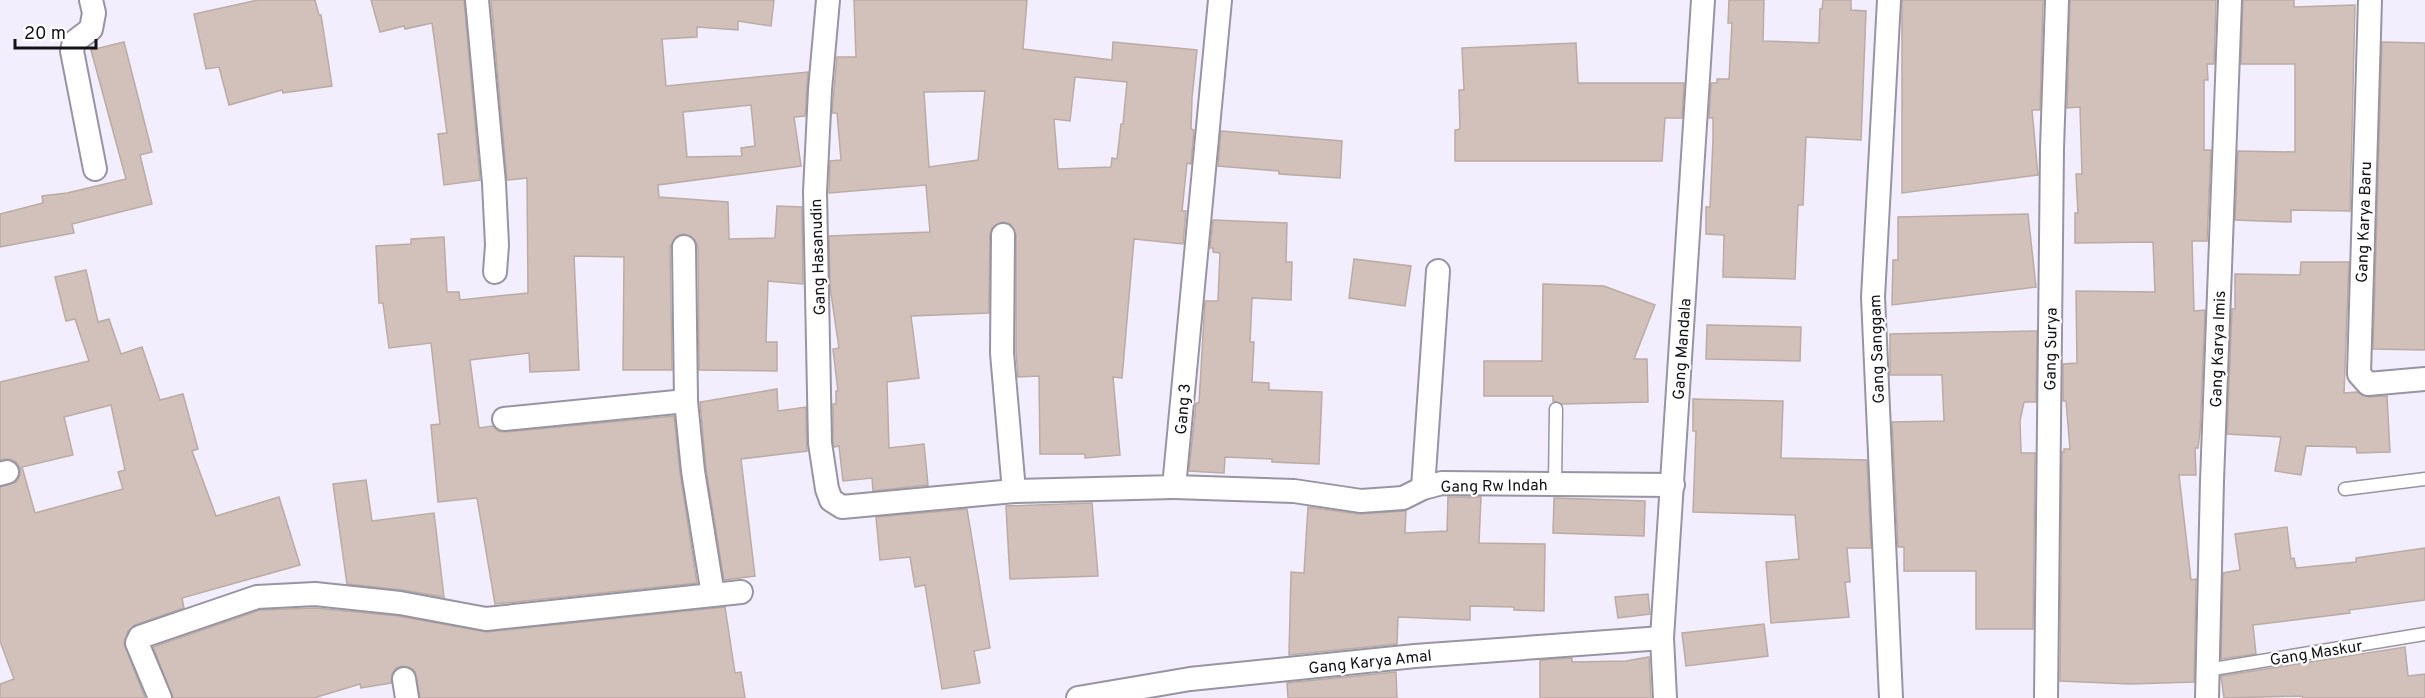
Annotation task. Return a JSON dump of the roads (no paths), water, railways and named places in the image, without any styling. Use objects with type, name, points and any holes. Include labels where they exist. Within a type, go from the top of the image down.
[{"type":"street","points":[[477,0],[494,183],[497,245],[495,272]]},
{"type":"street","name":"Gang Hasanudin","points":[[828,0],[820,90],[815,192],[820,443],[827,489],[831,500],[842,507],[1014,492]]},
{"type":"street","name":"Gang 3","points":[[1174,487],[1220,0]]},
{"type":"street","name":"Gang Mandala","points":[[1665,698],[1662,638],[1703,0]]},
{"type":"street","name":"Gang Sanggam","points":[[1889,0],[1873,297],[1891,698]]},
{"type":"street","name":"Gang Surya","points":[[2046,698],[2052,149],[2057,0]]},
{"type":"street","name":"Gang Karya Imis","points":[[2207,698],[2230,0]]},
{"type":"street","name":"Gang Karya Baru","points":[[2370,0],[2359,374],[2368,384],[2425,379]]},
{"type":"street","points":[[93,7],[91,29],[74,42],[72,51],[94,169]]},
{"type":"street","points":[[1003,235],[1002,353],[1014,492],[1174,487]]},
{"type":"street","points":[[684,247],[686,401],[693,471],[713,595]]},
{"type":"street","points":[[1423,488],[1438,271]]},
{"type":"street","points":[[504,419],[686,401]]},
{"type":"street","name":"Gang Rw Indah","points":[[1174,487],[1294,491],[1361,501],[1403,498],[1423,488],[1442,483],[1672,485]]},
{"type":"street","points":[[160,698],[137,643],[140,637],[257,597],[315,594],[400,603],[486,619],[741,592]]},
{"type":"street","name":"Gang Karya Amal","points":[[1078,698],[1190,679],[1416,656],[1662,638]]},
{"type":"lane","points":[[1555,484],[1556,409]]},
{"type":"lane","points":[[2345,489],[2425,479]]},
{"type":"lane","name":"Gang Maskur","points":[[2207,670],[2425,634]]}]
